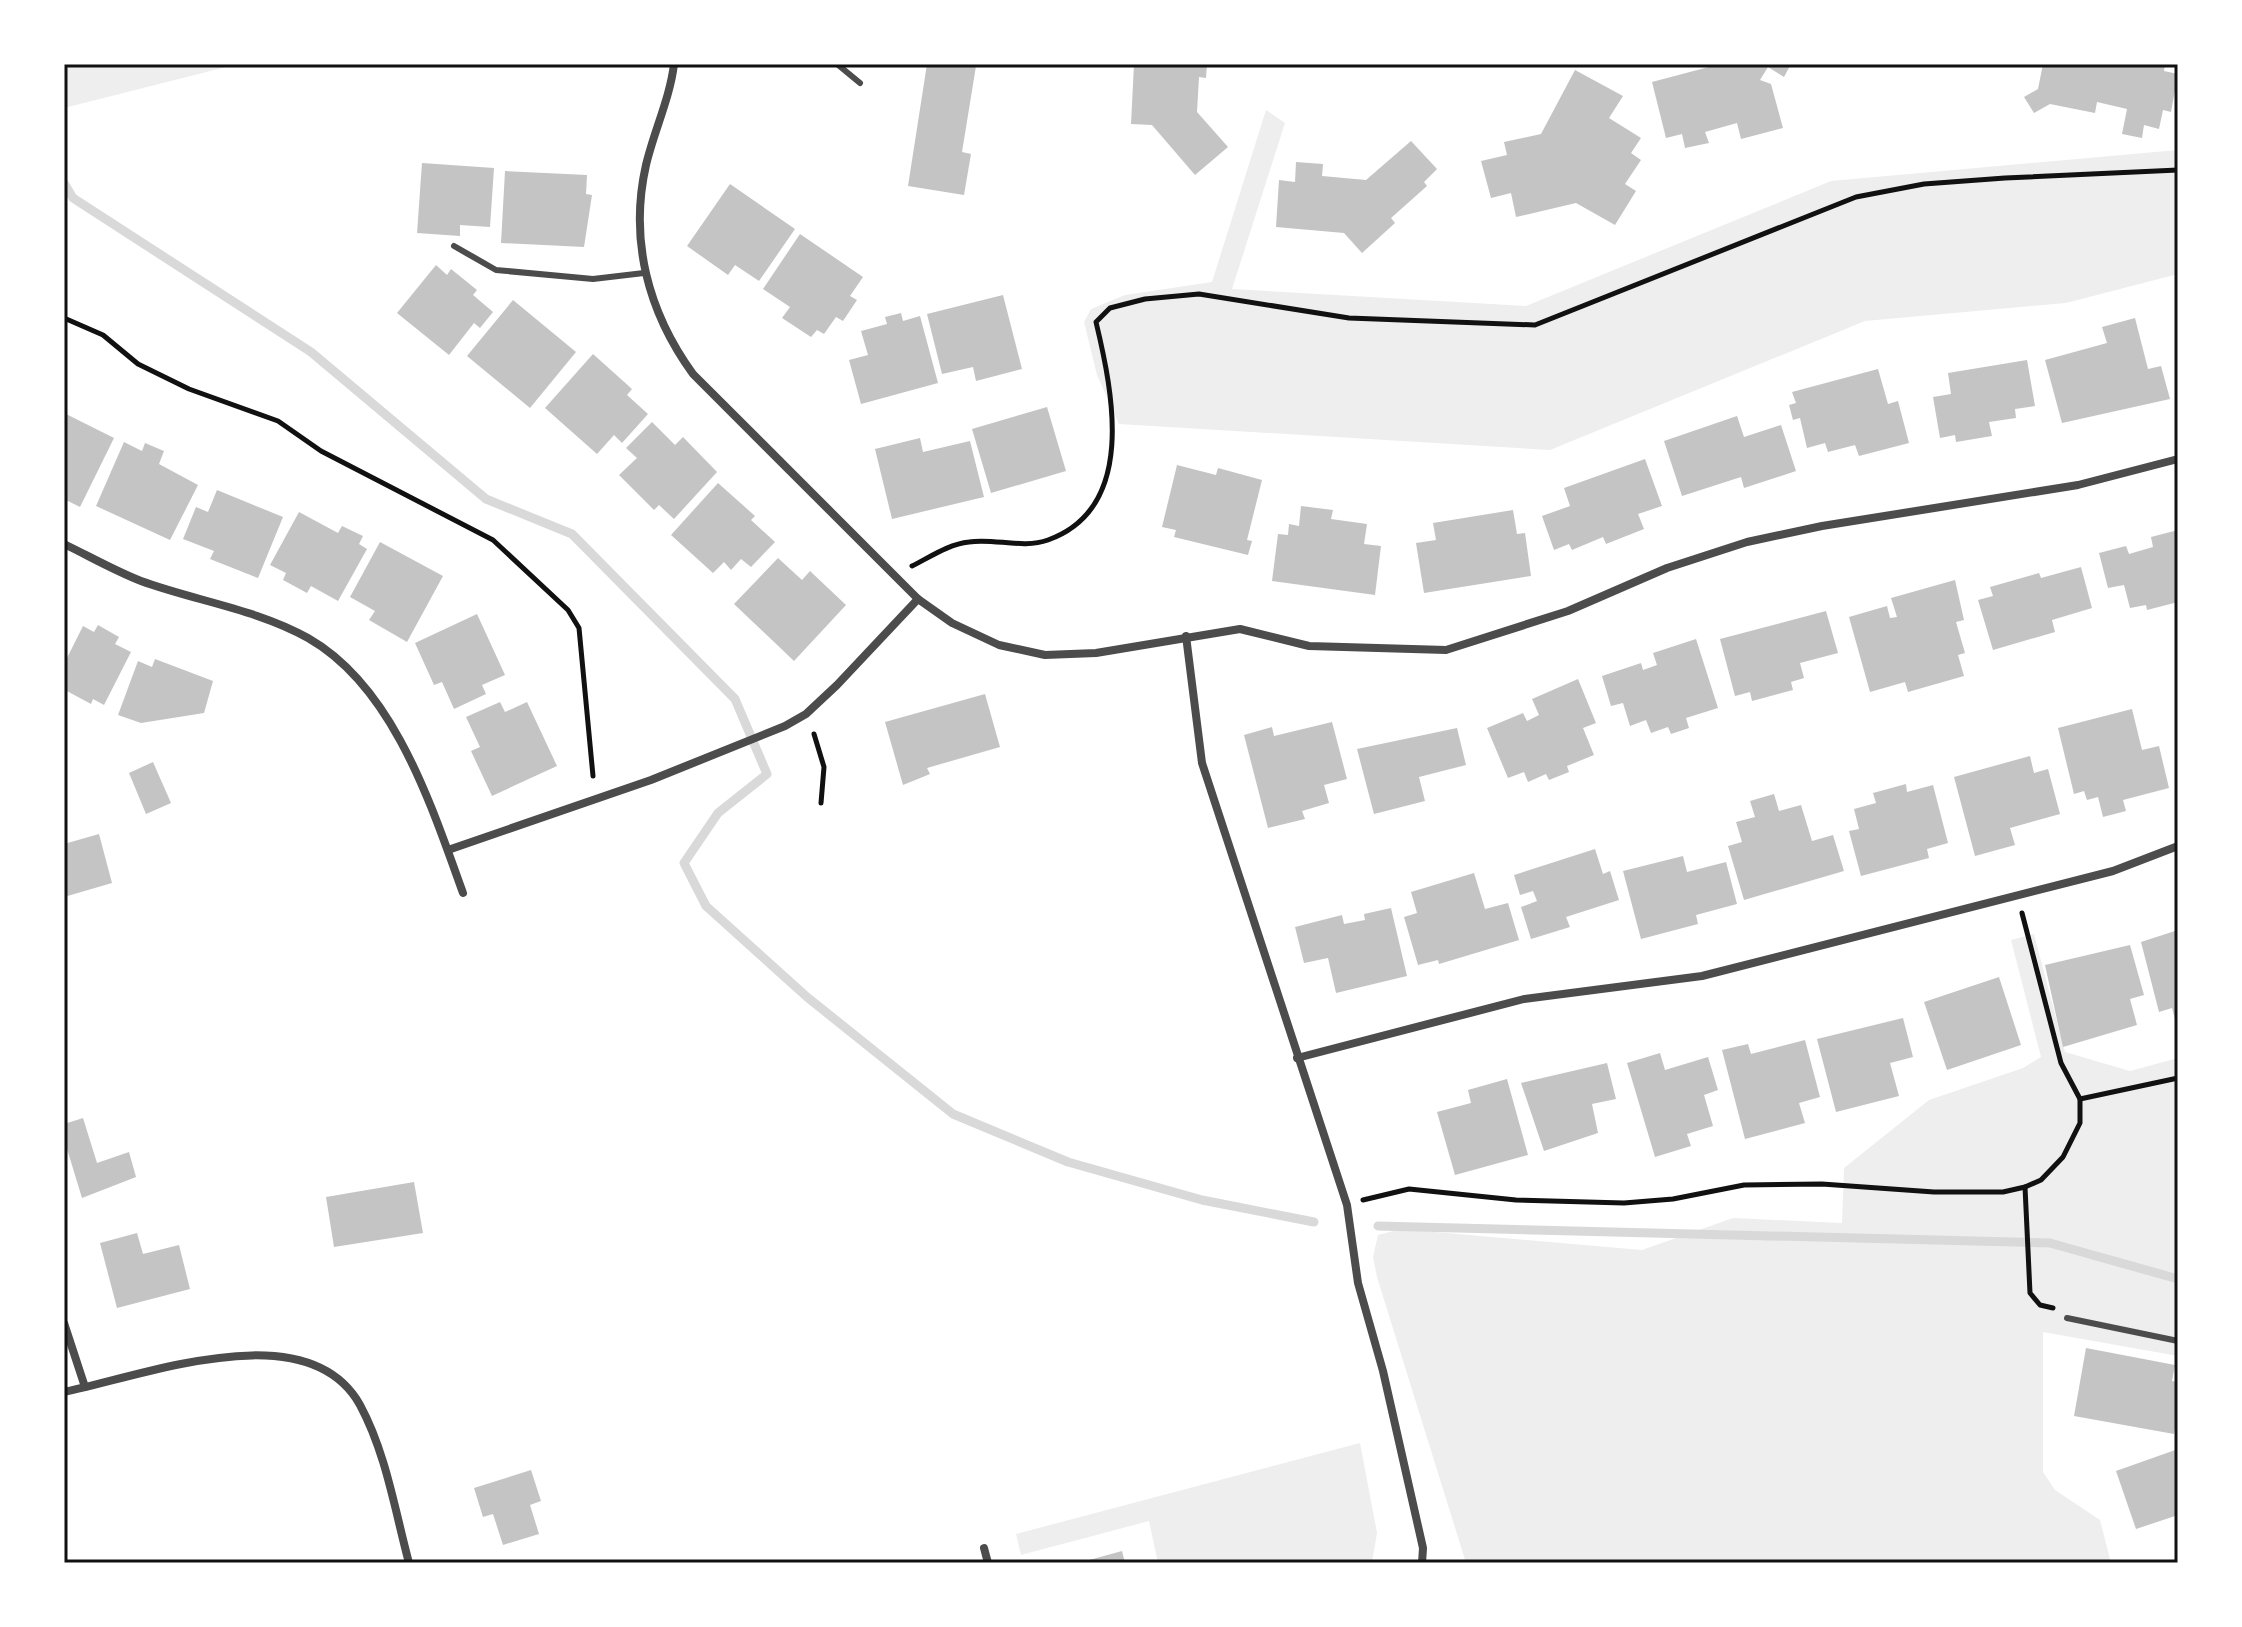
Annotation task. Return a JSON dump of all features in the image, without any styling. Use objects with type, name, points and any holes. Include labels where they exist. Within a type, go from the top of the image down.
[{"type":"street","points":[[674,64],[642,185],[644,273],[658,317],[693,374],[918,599],[952,623],[999,645],[1041,654],[1096,653],[1240,629],[1309,646],[1446,650],[1568,611],[1667,568],[1747,542],[1822,526],[2078,485],[2178,459]]},
{"type":"street","points":[[64,544],[140,580],[262,618],[308,638],[327,653],[371,697],[393,731],[448,850],[463,893]]},
{"type":"street","points":[[448,850],[717,755],[785,726],[806,714],[837,685],[918,599]]},
{"type":"street","points":[[1186,636],[1202,763],[1347,1205],[1358,1283],[1404,1459],[1423,1548],[1422,1563]]},
{"type":"street","points":[[1297,1058],[1524,999],[1702,976],[2113,871],[2178,846]]},
{"type":"street","points":[[64,1323],[85,1387]]},
{"type":"street","points":[[64,1392],[243,1354],[292,1357],[332,1373],[350,1389],[366,1416],[409,1563]]},
{"type":"street","points":[[984,1548],[988,1563]]},
{"type":"lane","points":[[837,64],[860,83]]},
{"type":"lane","points":[[454,246],[496,270],[593,279],[644,273]]},
{"type":"lane","points":[[2067,1318],[2178,1341]]},
{"type":"path","points":[[911,566],[969,541],[1000,544],[1047,540],[1085,518],[1108,480],[1113,428],[1096,322],[1110,308],[1145,299],[1199,294],[1349,318],[1535,325],[1856,197],[1924,184],[2178,170]]},
{"type":"path","points":[[64,318],[103,335],[153,372],[278,421],[321,451],[444,513],[512,555],[568,610],[579,628],[593,776]]},
{"type":"path","points":[[814,734],[824,767],[821,803]]},
{"type":"path","points":[[1347,1205],[1409,1189],[1516,1200],[1624,1203],[1673,1199],[1744,1185],[1822,1184],[1934,1192],[2003,1192],[2041,1180],[2063,1157],[2080,1123],[2080,1099],[2061,1063],[2018,896]]},
{"type":"path","points":[[2080,1099],[2178,1078]]},
{"type":"path","points":[[2025,1187],[2027,1257],[2033,1300],[2067,1318]]},
{"type":"shaded area","points":[[64,64],[238,64],[64,108]]},
{"type":"shaded area","points":[[1266,110],[1285,123],[1232,289],[1526,306],[1831,181],[2178,150],[2178,274],[2066,303],[1865,321],[1550,450],[1119,424],[1097,375],[1084,322],[1091,309],[1125,295],[1212,282]]},
{"type":"shaded area","points":[[2034,934],[2065,1052],[2130,1071],[2178,1058],[2178,1356],[2043,1332],[2043,1472],[2055,1490],[2100,1520],[2111,1563],[1466,1563],[1377,1277],[1373,1257],[1378,1235],[1401,1229],[1642,1250],[1733,1218],[1842,1223],[1844,1168],[1929,1100],[2023,1068],[2041,1057],[2011,940]]},
{"type":"shaded area","points":[[1360,1443],[1377,1533],[1372,1563],[1158,1563],[1149,1521],[1021,1555],[1016,1534]]},
{"type":"building","points":[[927,64],[976,66],[962,152],[971,154],[964,195],[908,186]]},
{"type":"building","points":[[1134,64],[1207,64],[1206,78],[1199,77],[1197,112],[1228,147],[1195,175],[1152,125],[1131,124]]},
{"type":"building","points":[[1720,64],[1791,64],[1784,77],[1768,67],[1760,80],[1771,84],[1783,128],[1741,139],[1737,123],[1705,132],[1709,143],[1685,148],[1682,134],[1666,138],[1652,82]]},
{"type":"building","points":[[2043,64],[2165,64],[2164,71],[2178,74],[2171,112],[2163,110],[2159,129],[2144,125],[2142,138],[2122,134],[2127,109],[2097,102],[2095,113],[2050,104],[2034,113],[2024,97],[2038,89]]},
{"type":"building","points":[[1575,70],[1623,96],[1609,118],[1641,138],[1631,153],[1641,160],[1625,184],[1636,191],[1615,225],[1576,203],[1516,217],[1511,193],[1491,198],[1481,161],[1507,155],[1504,142],[1541,134]]},
{"type":"building","points":[[1411,141],[1437,169],[1424,182],[1427,186],[1391,218],[1395,223],[1362,253],[1344,233],[1276,227],[1279,180],[1295,182],[1296,162],[1323,164],[1322,176],[1366,180]]},
{"type":"building","points":[[422,163],[494,168],[490,227],[460,225],[460,236],[417,233]]},
{"type":"building","points":[[505,171],[587,175],[586,194],[592,195],[584,247],[501,243]]},
{"type":"building","points":[[730,184],[795,229],[759,281],[735,265],[728,275],[687,246]]},
{"type":"building","points":[[800,234],[863,277],[850,296],[857,300],[843,321],[836,317],[824,334],[817,330],[811,337],[782,318],[790,307],[763,289]]},
{"type":"building","points":[[436,265],[447,275],[451,269],[477,290],[473,295],[493,312],[480,328],[474,323],[449,355],[397,313]]},
{"type":"building","points":[[1003,295],[1022,369],[976,381],[973,367],[942,374],[927,314]]},
{"type":"building","points":[[513,300],[576,352],[530,408],[467,356]]},
{"type":"building","points":[[901,313],[903,321],[920,316],[938,383],[861,404],[849,360],[868,355],[861,331],[887,324],[885,317]]},
{"type":"building","points":[[2135,318],[2148,369],[2161,366],[2170,399],[2062,423],[2045,360],[2107,343],[2102,327]]},
{"type":"building","points":[[593,354],[632,389],[627,395],[648,414],[622,443],[614,435],[597,454],[545,408]]},
{"type":"building","points":[[2027,360],[2035,406],[2015,409],[2016,418],[1989,422],[1992,436],[1956,442],[1955,435],[1940,438],[1933,397],[1951,394],[1948,373]]},
{"type":"building","points":[[1878,369],[1888,404],[1898,401],[1909,443],[1859,456],[1855,445],[1828,452],[1825,443],[1807,448],[1800,418],[1793,420],[1789,405],[1796,403],[1792,392]]},
{"type":"building","points":[[1047,407],[1066,471],[991,493],[972,429]]},
{"type":"building","points":[[64,413],[114,438],[80,507],[64,499]]},
{"type":"building","points":[[1737,416],[1744,437],[1781,425],[1796,471],[1744,488],[1741,477],[1682,496],[1664,441]]},
{"type":"building","points":[[652,422],[675,445],[683,437],[717,472],[674,519],[659,505],[654,510],[619,475],[637,458],[626,448]]},
{"type":"building","points":[[920,438],[923,452],[970,441],[984,497],[892,519],[875,449]]},
{"type":"building","points":[[124,442],[142,451],[145,443],[164,451],[159,464],[198,485],[170,540],[96,506]]},
{"type":"building","points":[[1645,459],[1662,506],[1638,514],[1644,529],[1606,544],[1603,537],[1572,550],[1569,544],[1554,550],[1542,516],[1570,506],[1564,488]]},
{"type":"building","points":[[1177,465],[1216,475],[1218,468],[1262,480],[1247,540],[1252,541],[1248,555],[1174,537],[1176,530],[1162,527]]},
{"type":"building","points":[[718,483],[755,516],[751,520],[775,542],[751,567],[741,559],[731,570],[724,562],[713,573],[671,535]]},
{"type":"building","points":[[217,490],[283,517],[258,578],[210,559],[214,551],[183,539],[196,507],[208,512]]},
{"type":"building","points":[[1301,506],[1333,510],[1331,519],[1367,524],[1364,544],[1381,546],[1375,595],[1272,581],[1278,534],[1288,535],[1289,524],[1299,526]]},
{"type":"building","points":[[1513,510],[1517,534],[1525,533],[1531,576],[1424,593],[1416,543],[1436,540],[1433,523]]},
{"type":"building","points":[[299,512],[338,533],[342,526],[363,536],[359,544],[367,549],[338,601],[311,586],[307,593],[283,580],[286,573],[270,565]]},
{"type":"building","points":[[2178,530],[2178,602],[2147,610],[2146,605],[2130,608],[2124,585],[2108,588],[2099,553],[2126,546],[2129,554],[2153,547],[2151,537]]},
{"type":"building","points":[[380,542],[443,576],[407,642],[369,620],[375,611],[350,597]]},
{"type":"building","points":[[778,558],[802,580],[810,571],[846,605],[794,661],[734,604]]},
{"type":"building","points":[[2081,567],[2092,608],[2052,620],[2055,632],[1993,650],[1978,600],[1993,596],[1990,587],[2039,573],[2041,578]]},
{"type":"building","points":[[1955,580],[1964,620],[1956,622],[1965,653],[1958,655],[1964,676],[1908,692],[1905,682],[1870,692],[1849,617],[1887,606],[1890,618],[1897,617],[1891,598]]},
{"type":"building","points":[[1826,611],[1838,653],[1800,663],[1804,678],[1791,682],[1793,690],[1752,701],[1750,692],[1735,696],[1720,639]]},
{"type":"building","points":[[477,614],[505,675],[482,685],[486,694],[454,709],[442,682],[434,685],[415,643]]},
{"type":"building","points":[[98,625],[119,637],[115,644],[131,652],[104,705],[93,699],[91,704],[65,690],[64,685],[64,664],[83,626],[94,632]]},
{"type":"building","points":[[1696,639],[1718,708],[1686,718],[1689,728],[1671,734],[1668,727],[1651,733],[1646,720],[1630,726],[1623,703],[1611,706],[1602,676],[1641,663],[1643,670],[1657,665],[1653,653]]},
{"type":"building","points":[[155,659],[213,681],[204,713],[141,723],[118,715],[138,661],[152,667]]},
{"type":"building","points":[[1578,679],[1596,723],[1583,728],[1594,755],[1567,766],[1569,772],[1549,780],[1546,774],[1528,782],[1524,772],[1508,778],[1487,728],[1523,713],[1527,721],[1539,715],[1532,699]]},
{"type":"building","points":[[985,694],[1000,747],[927,768],[930,774],[903,785],[885,722]]},
{"type":"building","points":[[500,702],[505,712],[527,702],[557,766],[492,796],[471,751],[480,747],[466,717]]},
{"type":"building","points":[[2132,709],[2142,750],[2159,746],[2169,788],[2123,800],[2126,811],[2103,817],[2098,797],[2087,800],[2084,791],[2074,794],[2058,728]]},
{"type":"building","points":[[1332,722],[1347,779],[1324,785],[1329,803],[1302,811],[1305,819],[1268,828],[1244,735],[1272,727],[1274,736]]},
{"type":"building","points":[[1457,728],[1466,765],[1419,777],[1425,801],[1374,814],[1357,749]]},
{"type":"building","points":[[2030,756],[2034,773],[2048,769],[2060,814],[2010,828],[2015,845],[1975,856],[1954,777]]},
{"type":"building","points":[[153,762],[171,803],[146,814],[129,773]]},
{"type":"building","points":[[1906,784],[1907,792],[1933,785],[1948,843],[1927,849],[1929,858],[1861,876],[1849,831],[1859,829],[1854,809],[1876,803],[1873,793]]},
{"type":"building","points":[[1774,794],[1779,811],[1801,805],[1812,841],[1833,835],[1844,871],[1744,900],[1728,846],[1742,842],[1736,822],[1755,817],[1750,801]]},
{"type":"building","points":[[99,834],[112,883],[64,897],[64,844]]},
{"type":"building","points":[[1595,849],[1603,874],[1610,871],[1619,900],[1566,917],[1570,927],[1531,939],[1521,907],[1537,901],[1533,891],[1520,895],[1514,875]]},
{"type":"building","points":[[1683,856],[1687,872],[1726,862],[1737,904],[1696,915],[1698,924],[1641,939],[1623,871]]},
{"type":"building","points":[[1474,873],[1485,909],[1508,903],[1519,940],[1439,964],[1438,960],[1418,965],[1404,917],[1417,913],[1411,892]]},
{"type":"building","points":[[1391,908],[1407,976],[1336,993],[1328,958],[1304,963],[1295,927],[1342,915],[1344,924],[1365,920],[1364,914]]},
{"type":"building","points":[[2178,930],[2178,1018],[2175,1019],[2172,1008],[2159,1012],[2141,942]]},
{"type":"building","points":[[2130,945],[2144,995],[2130,999],[2137,1025],[2063,1047],[2045,965]]},
{"type":"building","points":[[1999,977],[2021,1045],[1947,1070],[1924,1002]]},
{"type":"building","points":[[1903,1018],[1913,1057],[1890,1063],[1899,1096],[1836,1112],[1817,1039]]},
{"type":"building","points":[[1805,1040],[1820,1097],[1799,1103],[1805,1123],[1745,1139],[1722,1050],[1748,1044],[1751,1054]]},
{"type":"building","points":[[1660,1053],[1665,1070],[1708,1057],[1718,1090],[1704,1095],[1713,1126],[1687,1134],[1691,1146],[1655,1157],[1627,1063]]},
{"type":"building","points":[[1607,1063],[1616,1099],[1592,1104],[1598,1133],[1544,1151],[1521,1083]]},
{"type":"building","points":[[1507,1079],[1528,1155],[1455,1175],[1437,1112],[1471,1103],[1468,1090]]},
{"type":"building","points":[[83,1118],[97,1163],[129,1152],[136,1177],[82,1198],[64,1139],[64,1124]]},
{"type":"building","points":[[414,1182],[423,1233],[334,1247],[326,1197]]},
{"type":"building","points":[[137,1233],[143,1254],[179,1245],[190,1289],[117,1308],[100,1243]]},
{"type":"building","points":[[2086,1348],[2175,1365],[2172,1381],[2178,1382],[2178,1411],[2174,1434],[2074,1416]]},
{"type":"building","points":[[2178,1449],[2178,1515],[2136,1529],[2116,1471]]},
{"type":"building","points":[[531,1470],[541,1501],[530,1505],[539,1534],[503,1545],[493,1514],[483,1517],[474,1488]]},
{"type":"building","points":[[1122,1551],[1125,1563],[1082,1562]]},
{"type":"waterway","points":[[64,183],[73,198],[311,352],[486,499],[572,534],[735,699],[767,774],[718,813],[684,863],[706,906],[807,997],[953,1114],[1068,1162],[1202,1200],[1314,1222]]},
{"type":"waterway","points":[[1378,1226],[2050,1243],[2178,1279]]}]
